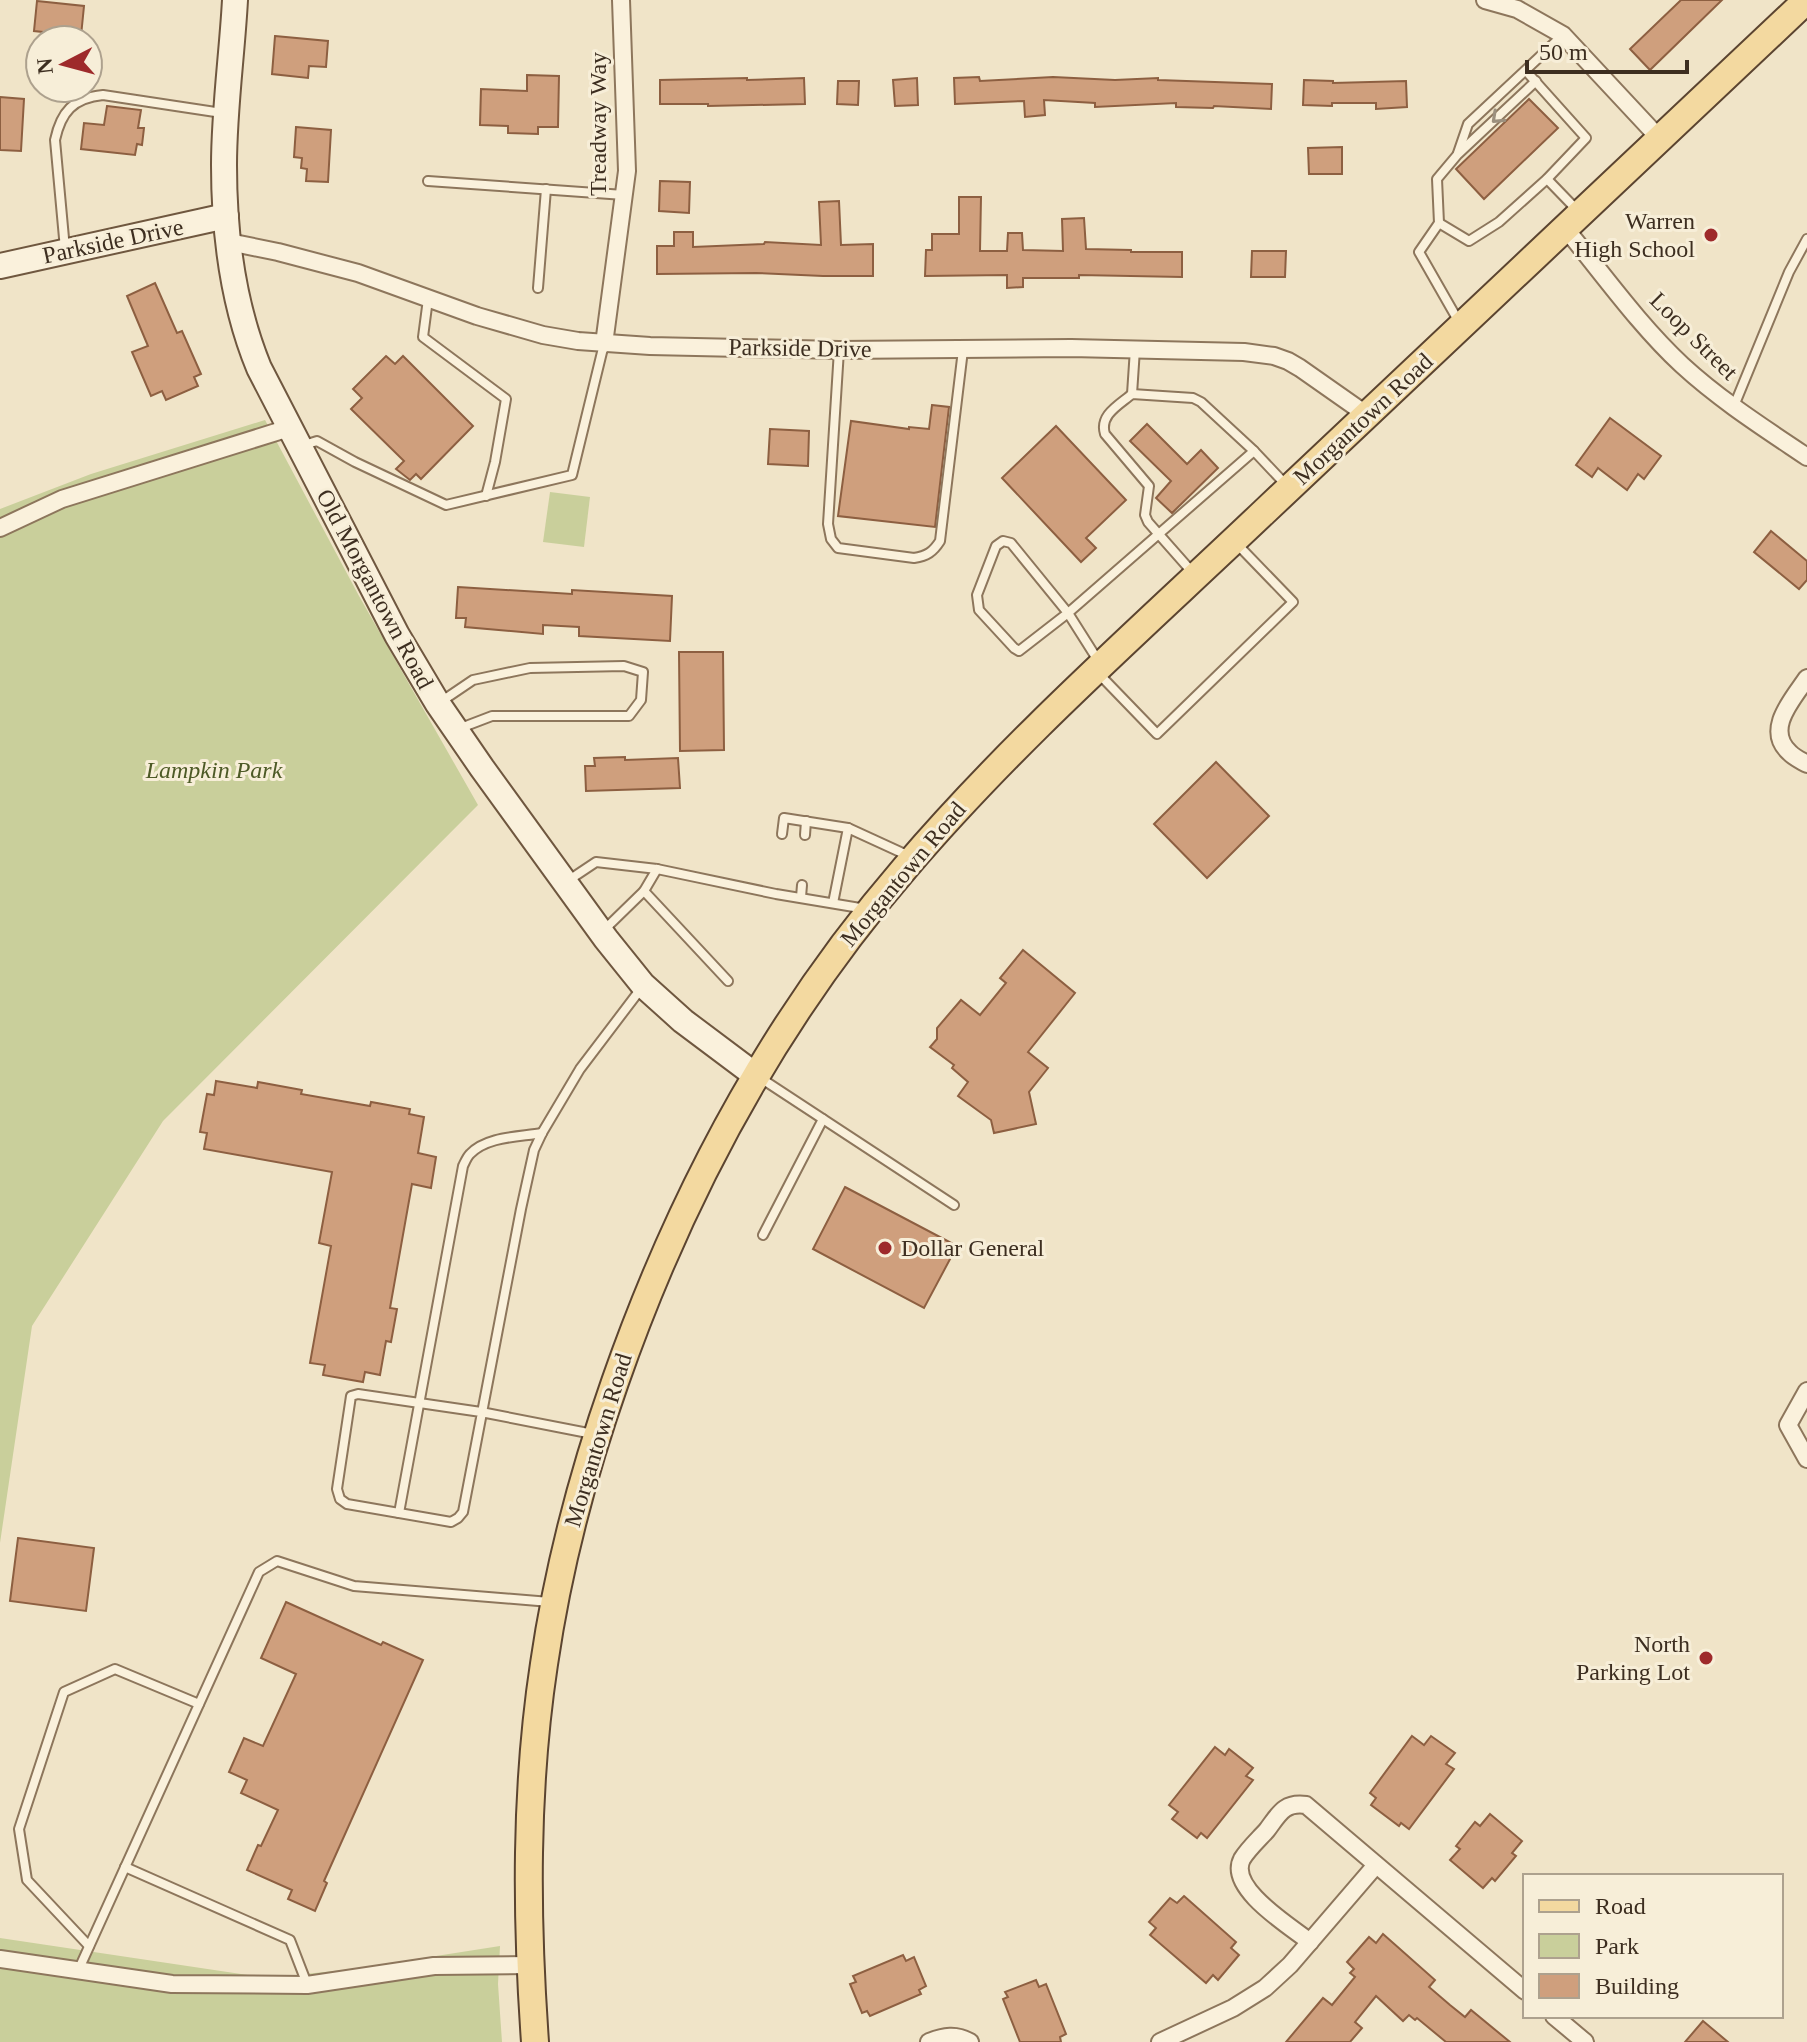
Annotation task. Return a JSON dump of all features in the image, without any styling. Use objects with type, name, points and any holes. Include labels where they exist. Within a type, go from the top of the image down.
[{"type":"main road","name":"Morgantown Road","points":[[535,2042],[528,1900],[531,1782],[544,1660],[567,1542],[597,1434],[632,1332],[702,1173],[755,1075],[816,982],[871,910],[913,858],[977,788],[1099,668],[1807,0]]},
{"type":"street","name":"Old Morgantown Road","points":[[235,0],[224,162],[226,216],[238,305],[259,368],[390,623],[456,730],[565,883],[643,985],[683,1021],[755,1075]]},
{"type":"street","name":"Treadway Way","points":[[604,344],[627,171],[621,0]]},
{"type":"street","points":[[1485,0],[1517,9],[1563,35],[1660,139]]},
{"type":"street","name":"Parkside Drive","points":[[0,266],[226,216]]},
{"type":"street","name":"Loop Street","points":[[1573,221],[1653,334],[1699,380],[1807,457]]},
{"type":"street","name":"Parkside Drive","points":[[229,242],[358,273],[488,320],[543,335],[604,344],[650,346],[1244,352],[1274,356],[1300,368],[1367,415]]},
{"type":"street","points":[[0,528],[62,499],[294,437]]},
{"type":"street","points":[[1807,678],[1780,719],[1778,731],[1789,752],[1807,764]]},
{"type":"street","points":[[1807,1391],[1788,1425],[1807,1459]]},
{"type":"street","points":[[1310,1942],[1252,1896],[1244,1886],[1240,1873],[1241,1861],[1284,1808],[1295,1804],[1306,1805],[1523,1989]]},
{"type":"street","points":[[1160,2042],[1233,2008],[1265,1988],[1290,1965],[1376,1865]]},
{"type":"street","points":[[0,1959],[172,1984],[307,1985],[434,1966],[530,1965]]},
{"type":"street","points":[[1556,2018],[1585,2042]]},
{"type":"street","points":[[929,2042],[951,2036],[970,2042]]},
{"type":"lane","points":[[1458,154],[1468,124],[1563,35]]},
{"type":"lane","points":[[1439,223],[1469,241],[1499,222],[1547,179],[1586,138],[1526,71]]},
{"type":"lane","points":[[1462,326],[1419,252],[1439,223],[1437,179],[1458,154],[1536,81]]},
{"type":"lane","points":[[66,251],[55,140],[65,113],[76,102],[103,95],[227,113]]},
{"type":"lane","points":[[1547,179],[1573,221]]},
{"type":"lane","points":[[428,181],[624,195]]},
{"type":"lane","points":[[538,288],[546,189]]},
{"type":"lane","points":[[1734,407],[1789,272],[1807,239]]},
{"type":"lane","points":[[428,299],[423,337],[506,399],[486,496]]},
{"type":"lane","points":[[294,437],[317,441],[446,505],[572,475],[604,344]]},
{"type":"lane","points":[[1132,394],[1135,349]]},
{"type":"lane","points":[[839,350],[828,524],[831,539],[838,548],[914,558],[935,550],[940,541],[963,350]]},
{"type":"lane","points":[[1196,576],[1148,522],[1145,515],[1149,486],[1105,434],[1102,426],[1105,417],[1132,394],[1193,398],[1254,451],[1290,488]]},
{"type":"lane","points":[[1234,541],[1293,602],[1157,734],[1099,668],[1068,613],[1011,543],[1003,541],[996,546],[976,602],[979,610],[1014,648],[1019,651],[1025,648],[1068,613],[1254,451]]},
{"type":"lane","points":[[438,704],[473,680],[530,668],[624,666],[643,672],[641,700],[629,716],[492,716],[456,730]]},
{"type":"lane","points":[[782,834],[784,818],[848,828],[913,858]]},
{"type":"lane","points":[[805,835],[806,821]]},
{"type":"lane","points":[[833,903],[848,828]]},
{"type":"lane","points":[[565,883],[596,862],[657,869],[871,910]]},
{"type":"lane","points":[[601,932],[644,891],[657,869]]},
{"type":"lane","points":[[776,894],[778,884]]},
{"type":"lane","points":[[801,897],[802,885]]},
{"type":"lane","points":[[644,891],[728,981]]},
{"type":"lane","points":[[597,1434],[481,1412],[358,1394],[351,1396],[337,1489],[340,1499],[347,1504],[451,1522],[463,1512],[481,1412],[534,1150],[580,1069],[643,985]]},
{"type":"lane","points":[[755,1075],[954,1205]]},
{"type":"lane","points":[[763,1235],[823,1119]]},
{"type":"lane","points":[[399,1513],[463,1166],[471,1153],[481,1147],[499,1140],[542,1133]]},
{"type":"lane","points":[[78,1971],[259,1572],[277,1561],[354,1586],[555,1603]]},
{"type":"lane","points":[[89,1946],[27,1880],[19,1829],[64,1692],[115,1669],[199,1704]]},
{"type":"lane","points":[[125,1867],[290,1940],[307,1985]]},
{"type":"green space","name":"Lampkin Park","points":[[265,420],[359,596],[478,805],[163,1121],[32,1326],[0,1543],[0,509],[91,474]]},
{"type":"green space","points":[[550,492],[590,497],[584,547],[543,542]]},
{"type":"green space","points":[[0,1938],[267,1978],[353,1969],[500,1946],[498,1984],[502,2042],[0,2042]]},
{"type":"building","points":[[1681,0],[1722,0],[1650,70],[1630,49]]},
{"type":"building","points":[[37,1],[84,6],[82,24],[35,24]]},
{"type":"building","points":[[275,36],[328,41],[326,67],[309,66],[308,78],[272,74]]},
{"type":"building","points":[[527,75],[559,76],[558,127],[538,127],[538,134],[508,133],[508,126],[480,125],[481,89],[527,91]]},
{"type":"building","points":[[979,77],[980,81],[1053,77],[1115,80],[1158,78],[1272,84],[1271,109],[1176,107],[1176,103],[1095,107],[1095,103],[1044,100],[1045,115],[1025,117],[1024,101],[955,104],[954,78]]},
{"type":"building","points":[[804,78],[805,104],[660,104],[660,80]]},
{"type":"building","points":[[917,78],[918,105],[895,106],[893,80]]},
{"type":"building","points":[[1304,80],[1333,83],[1406,81],[1407,107],[1376,109],[1376,103],[1303,105]]},
{"type":"building","points":[[838,81],[859,81],[858,105],[837,104]]},
{"type":"building","points":[[0,97],[24,99],[21,151],[0,150]]},
{"type":"building","points":[[1529,99],[1558,128],[1484,199],[1456,169]]},
{"type":"building","points":[[107,106],[141,110],[138,128],[144,128],[142,145],[137,144],[135,155],[81,149],[84,123],[104,125]]},
{"type":"building","points":[[296,127],[331,130],[328,182],[306,181],[307,169],[301,168],[302,158],[294,157]]},
{"type":"building","points":[[1342,147],[1342,174],[1309,174],[1308,148]]},
{"type":"building","points":[[660,181],[690,182],[689,213],[659,211]]},
{"type":"building","points":[[959,197],[981,197],[980,251],[1007,251],[1008,233],[1022,233],[1023,250],[1063,251],[1062,219],[1084,218],[1086,249],[1182,252],[1182,277],[1079,275],[1079,278],[1023,278],[1023,287],[1007,288],[1007,275],[925,276],[926,250],[932,250],[932,234],[959,234]]},
{"type":"building","points":[[839,201],[841,245],[873,244],[873,276],[657,274],[657,246],[674,246],[674,232],[693,232],[693,247],[765,242],[821,245],[819,202]]},
{"type":"building","points":[[1252,251],[1286,251],[1285,277],[1251,277]]},
{"type":"building","points":[[155,283],[177,333],[182,331],[201,374],[194,377],[198,386],[166,400],[162,391],[151,396],[132,352],[148,346],[127,296]]},
{"type":"building","points":[[386,356],[395,364],[403,356],[473,426],[421,479],[416,474],[410,480],[396,469],[404,461],[351,409],[362,398],[353,389]]},
{"type":"building","points":[[932,405],[949,407],[935,527],[838,516],[851,421],[929,429]]},
{"type":"building","points":[[1610,418],[1661,456],[1644,479],[1638,474],[1627,490],[1598,468],[1592,477],[1576,465]]},
{"type":"building","points":[[1147,424],[1187,464],[1201,450],[1218,468],[1172,513],[1156,498],[1171,481],[1130,441]]},
{"type":"building","points":[[1056,426],[1126,500],[1086,538],[1096,548],[1081,562],[1002,478]]},
{"type":"building","points":[[770,429],[809,431],[808,466],[768,464]]},
{"type":"building","points":[[1771,531],[1807,561],[1807,580],[1799,589],[1754,552]]},
{"type":"building","points":[[458,587],[672,596],[670,641],[579,636],[579,627],[543,625],[543,634],[465,627],[466,618],[456,618]]},
{"type":"building","points":[[679,652],[723,652],[724,750],[680,751]]},
{"type":"building","points":[[625,757],[625,760],[678,758],[680,788],[586,791],[585,766],[595,766],[594,758]]},
{"type":"building","points":[[1216,762],[1269,816],[1207,878],[1154,824]]},
{"type":"building","points":[[1023,950],[1075,993],[1028,1052],[1048,1068],[1029,1092],[1036,1124],[994,1133],[991,1120],[958,1096],[968,1082],[952,1068],[954,1065],[930,1047],[937,1039],[937,1028],[961,1000],[980,1015],[1006,983],[1000,978]]},
{"type":"building","points":[[216,1081],[257,1088],[258,1082],[302,1090],[301,1094],[370,1106],[371,1102],[410,1109],[409,1114],[424,1117],[418,1153],[436,1157],[431,1188],[412,1184],[390,1308],[397,1309],[391,1342],[386,1341],[380,1375],[365,1372],[363,1382],[323,1375],[325,1365],[310,1363],[331,1246],[319,1243],[332,1172],[204,1149],[207,1133],[200,1132],[207,1094],[214,1095]]},
{"type":"building","name":"Dollar General","points":[[845,1187],[957,1246],[924,1308],[813,1249]]},
{"type":"building","points":[[18,1538],[94,1548],[86,1611],[10,1601]]},
{"type":"building","points":[[286,1602],[381,1645],[383,1642],[423,1660],[324,1881],[327,1883],[315,1911],[288,1899],[292,1890],[247,1870],[278,1810],[241,1793],[247,1780],[229,1772],[244,1738],[263,1746],[296,1674],[261,1658]]},
{"type":"building","points":[[1412,1736],[1424,1745],[1431,1736],[1455,1753],[1446,1764],[1454,1769],[1409,1829],[1401,1823],[1399,1826],[1371,1805],[1376,1798],[1370,1793]]},
{"type":"building","points":[[1215,1747],[1225,1755],[1229,1749],[1253,1768],[1246,1776],[1253,1780],[1207,1838],[1201,1833],[1197,1838],[1172,1819],[1178,1812],[1169,1805]]},
{"type":"building","points":[[1490,1814],[1522,1841],[1512,1853],[1516,1856],[1495,1881],[1492,1878],[1483,1888],[1450,1860],[1460,1849],[1456,1846],[1475,1822],[1480,1826]]},
{"type":"building","points":[[1184,1896],[1236,1942],[1231,1948],[1239,1955],[1218,1980],[1213,1975],[1206,1983],[1150,1935],[1156,1928],[1149,1922],[1170,1898],[1177,1903]]},
{"type":"building","points":[[1383,1934],[1435,1980],[1429,1987],[1450,2005],[1465,2017],[1471,2010],[1510,2042],[1446,2042],[1417,2018],[1415,2020],[1409,2015],[1403,2021],[1376,1996],[1355,2022],[1362,2028],[1350,2042],[1286,2042],[1323,1998],[1332,2005],[1355,1977],[1350,1973],[1354,1969],[1347,1962],[1369,1937],[1376,1943]]},
{"type":"building","points":[[903,1955],[906,1961],[914,1957],[926,1986],[919,1990],[921,1994],[870,2016],[867,2011],[862,2013],[850,1984],[856,1982],[853,1976]]},
{"type":"building","points":[[1036,1980],[1039,1987],[1046,1984],[1066,2034],[1060,2037],[1061,2042],[1020,2042],[1003,1999],[1008,1997],[1005,1992]]},
{"type":"building","points":[[1703,2021],[1728,2042],[1685,2042]]},
{"type":"place","name":"Warren High School","points":[[1711,235]]},
{"type":"place","name":"Dollar General","points":[[885,1248]]},
{"type":"place","name":"North Parking Lot","points":[[1706,1658]]}]
